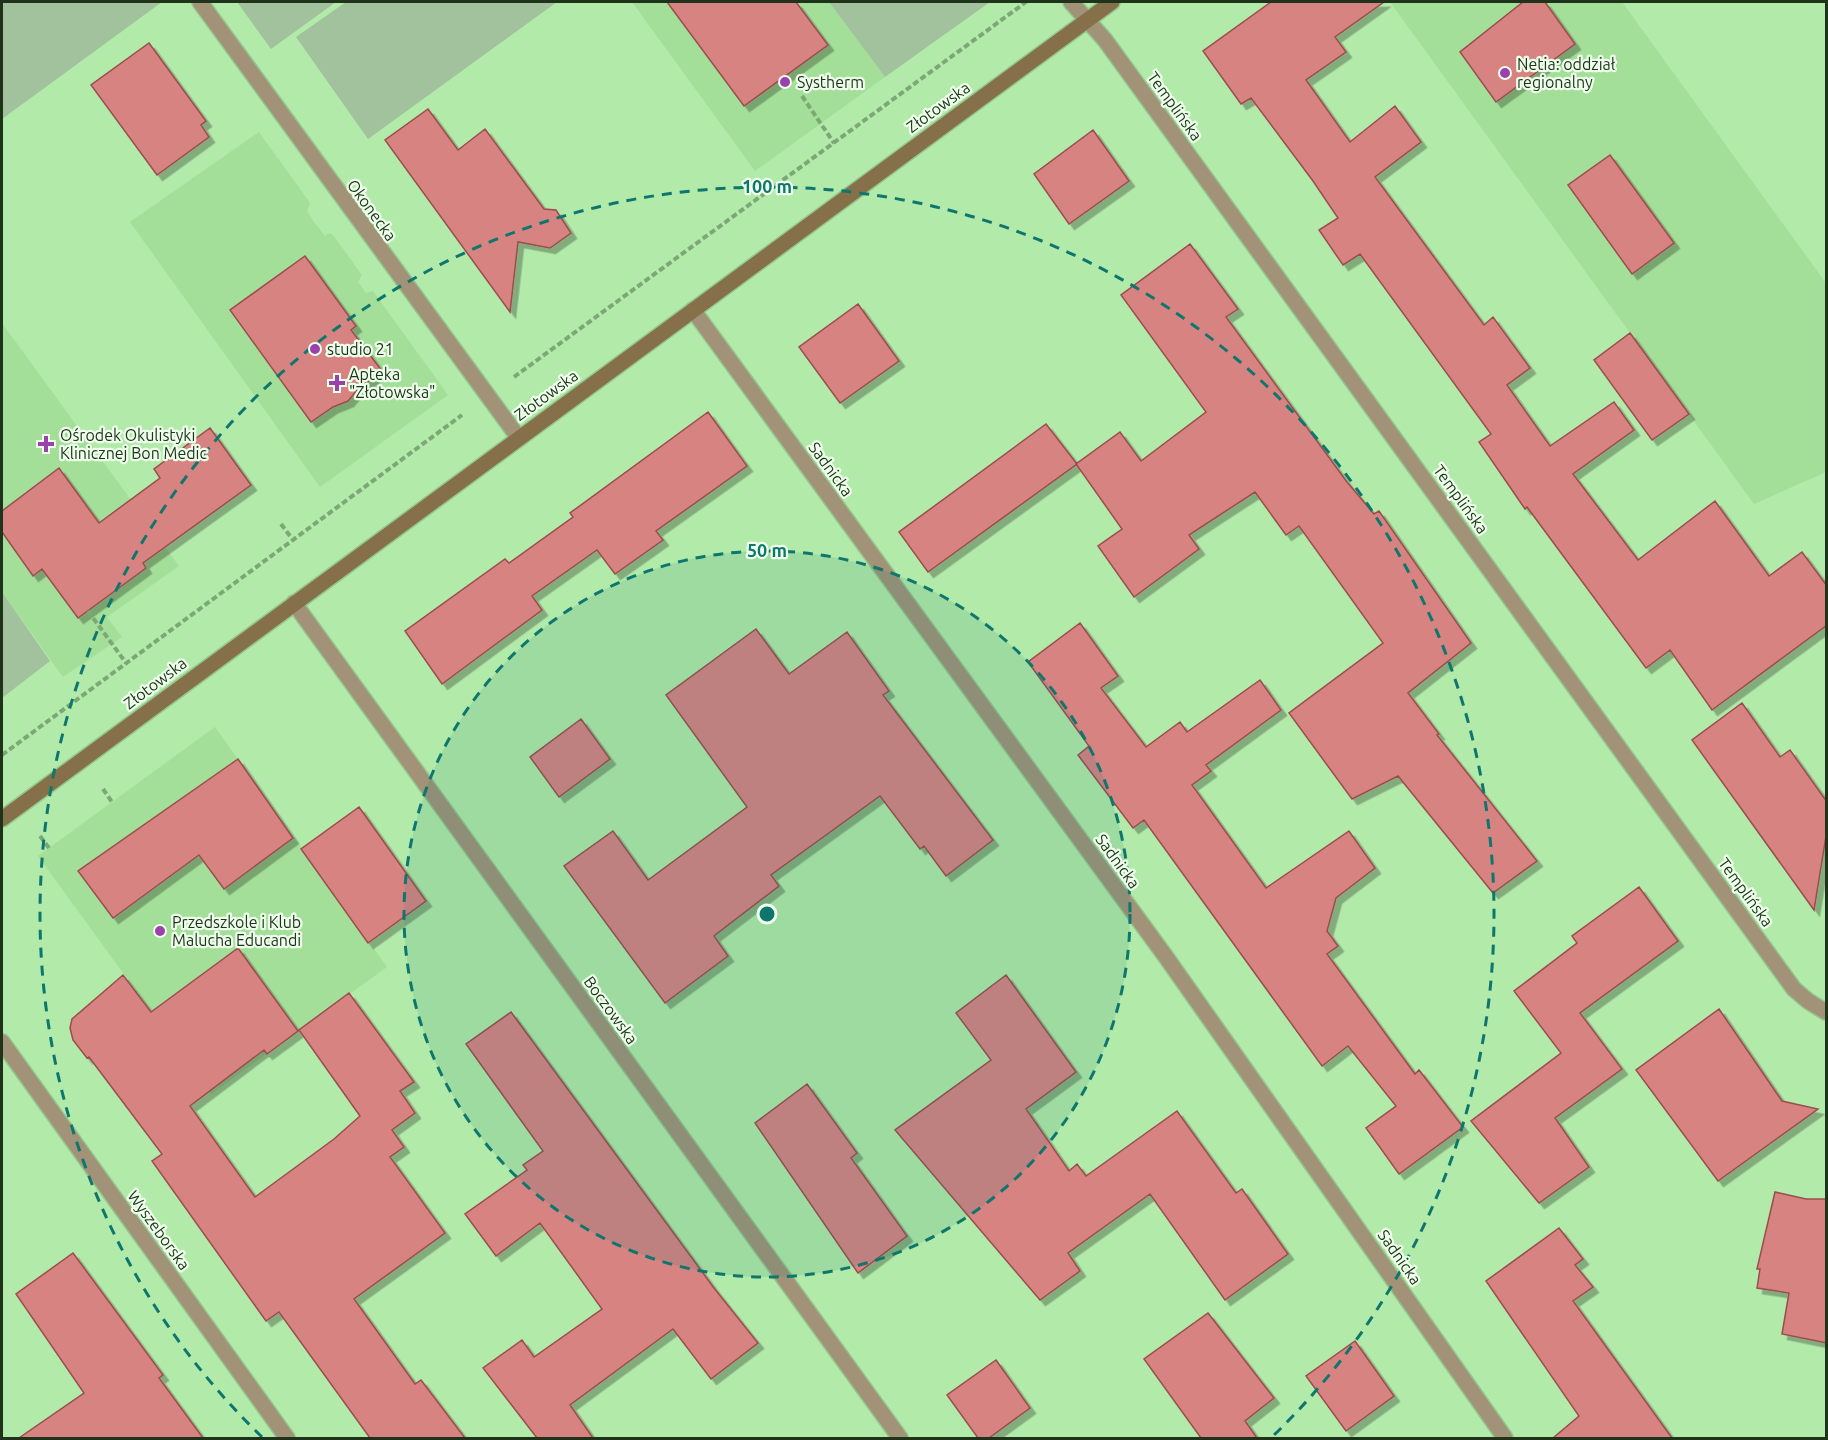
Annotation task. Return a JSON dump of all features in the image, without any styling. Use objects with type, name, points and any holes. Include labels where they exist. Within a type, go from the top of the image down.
[{"type":"street","name":"Okonecka","points":[[200,2],[518,437]]},
{"type":"street","name":"Templińska","points":[[1071,2],[1105,40],[1794,988],[1808,1001],[1827,1012]]},
{"type":"street","name":"Złotowska","points":[[2,819],[1112,2]]},
{"type":"street","name":"Sadnicka","points":[[693,310],[1166,957],[1506,1438]]},
{"type":"street","name":"Boczowska","points":[[294,603],[900,1438]]},
{"type":"street","name":"Wyszeborska","points":[[2,1042],[286,1438]]},
{"type":"path","points":[[512,379],[1026,2]]},
{"type":"path","points":[[802,96],[834,143]]},
{"type":"path","points":[[2,755],[461,416]]},
{"type":"path","points":[[281,524],[293,540]]},
{"type":"path","points":[[88,611],[126,663]]},
{"type":"path","points":[[103,789],[112,802]]},
{"type":"path","points":[[40,836],[49,848]]},
{"type":"shaded area","points":[[2,2],[162,2],[2,119]]},
{"type":"shaded area","points":[[237,2],[336,2],[271,49]]},
{"type":"shaded area","points":[[346,2],[557,2],[368,139],[296,37]]},
{"type":"shaded area","name":"Systherm","points":[[632,2],[829,2],[885,77],[755,171]]},
{"type":"shaded area","points":[[829,2],[990,2],[885,77]]},
{"type":"shaded area","points":[[1390,2],[1622,2],[1826,283],[1826,472],[1754,504]]},
{"type":"shaded area","points":[[259,132],[310,203],[307,211],[314,222],[325,236],[329,233],[333,235],[362,275],[358,282],[366,293],[373,291],[448,395],[320,487],[130,222]]},
{"type":"shaded area","name":"Ośrodek Okulistyki Klinicznej Bon Medic","points":[[2,323],[179,566],[107,617],[122,637],[63,677],[2,592]]},
{"type":"shaded area","points":[[2,592],[50,661],[2,698]]},
{"type":"shaded area","points":[[215,727],[387,967],[211,1094],[38,856]]},
{"type":"building","points":[[667,2],[796,2],[828,45],[744,106]]},
{"type":"building","points":[[1271,2],[1384,2],[1335,37],[1346,52],[1306,80],[1350,142],[1395,106],[1421,142],[1375,177],[1484,325],[1493,317],[1530,368],[1507,385],[1550,446],[1614,402],[1634,430],[1573,474],[1638,560],[1715,501],[1769,576],[1802,552],[1827,586],[1827,625],[1712,710],[1670,650],[1646,668],[1527,507],[1525,509],[1479,442],[1491,434],[1360,254],[1343,265],[1319,230],[1338,218],[1313,181],[1251,98],[1241,104],[1203,51]]},
{"type":"building","name":"Netia: oddział regionalny","points":[[1523,2],[1545,2],[1575,44],[1496,102],[1460,52]]},
{"type":"building","points":[[149,43],[206,121],[201,125],[209,137],[157,175],[91,85]]},
{"type":"building","points":[[428,109],[458,150],[485,129],[544,209],[556,210],[571,233],[550,248],[518,242],[510,312],[385,140]]},
{"type":"building","points":[[1093,130],[1129,181],[1069,224],[1034,174]]},
{"type":"building","points":[[1610,155],[1674,243],[1632,274],[1568,185]]},
{"type":"building","points":[[1190,244],[1238,309],[1226,317],[1347,482],[1374,514],[1379,511],[1471,643],[1408,693],[1439,734],[1437,735],[1537,861],[1493,893],[1398,776],[1352,799],[1289,713],[1383,643],[1299,526],[1286,535],[1255,492],[1189,535],[1199,549],[1134,597],[1098,546],[1122,529],[1076,464],[1120,432],[1141,461],[1206,412],[1121,295]]},
{"type":"building","points":[[305,256],[356,326],[351,330],[382,371],[359,388],[348,401],[333,407],[311,422],[230,310]]},
{"type":"building","points":[[858,304],[899,361],[840,403],[799,347]]},
{"type":"building","points":[[1630,333],[1689,414],[1652,440],[1594,360]]},
{"type":"building","points":[[708,412],[747,466],[656,531],[663,540],[615,574],[597,550],[532,596],[542,610],[442,684],[405,631],[505,559],[509,563],[573,517],[570,513]]},
{"type":"building","points":[[1046,424],[1077,464],[928,572],[899,532]]},
{"type":"building","points":[[210,428],[251,485],[143,563],[146,568],[78,618],[42,569],[33,576],[2,532],[2,511],[59,468],[99,523],[160,478],[154,469]]},
{"type":"building","points":[[1080,623],[1118,676],[1101,688],[1146,747],[1180,722],[1187,732],[1260,680],[1281,710],[1206,765],[1211,771],[1192,785],[1266,888],[1349,831],[1375,868],[1336,898],[1327,931],[1338,946],[1327,954],[1415,1074],[1419,1070],[1463,1127],[1399,1174],[1366,1128],[1396,1106],[1348,1046],[1322,1066],[1144,820],[1133,828],[1078,755],[1089,746],[1028,662]]},
{"type":"building","points":[[756,629],[789,674],[847,632],[889,691],[883,695],[993,840],[946,876],[924,846],[920,849],[880,796],[771,875],[779,886],[714,936],[728,956],[665,1003],[564,866],[613,831],[648,880],[747,807],[666,695]]},
{"type":"building","points":[[1742,703],[1780,757],[1790,750],[1827,802],[1827,830],[1814,910],[1692,740]]},
{"type":"building","points":[[581,719],[610,759],[559,797],[530,757]]},
{"type":"building","points":[[238,759],[293,838],[224,889],[199,855],[113,918],[78,871]]},
{"type":"building","points":[[359,807],[426,901],[368,943],[301,849]]},
{"type":"building","points":[[1639,887],[1678,941],[1580,1013],[1622,1069],[1555,1118],[1589,1167],[1539,1203],[1471,1121],[1561,1053],[1514,991],[1577,943],[1572,936]]},
{"type":"building","points":[[238,948],[298,1031],[267,1054],[264,1050],[190,1106],[255,1197],[334,1139],[360,1116],[299,1030],[349,993],[414,1082],[400,1091],[415,1113],[392,1130],[404,1147],[390,1157],[445,1233],[354,1299],[415,1384],[421,1380],[465,1438],[370,1438],[279,1312],[266,1321],[152,1161],[162,1154],[89,1057],[87,1058],[73,1040],[70,1028],[72,1019],[123,975],[151,1012]]},
{"type":"building","points":[[1006,975],[1076,1072],[1026,1109],[1069,1171],[1077,1164],[1086,1176],[1177,1111],[1236,1193],[1242,1189],[1288,1254],[1225,1300],[1150,1194],[1068,1253],[1080,1271],[1040,1300],[895,1130],[991,1060],[956,1013]]},
{"type":"building","points":[[1719,1009],[1782,1101],[1818,1109],[1718,1181],[1636,1070]]},
{"type":"building","points":[[511,1012],[714,1288],[758,1343],[711,1379],[673,1329],[570,1405],[593,1438],[537,1438],[483,1368],[522,1340],[534,1357],[602,1309],[540,1223],[496,1256],[465,1214],[527,1170],[523,1165],[543,1151],[466,1044]]},
{"type":"building","points":[[807,1084],[857,1153],[851,1158],[907,1236],[858,1273],[755,1123]]},
{"type":"building","points":[[1775,1192],[1806,1199],[1827,1199],[1827,1343],[1782,1334],[1789,1293],[1757,1288],[1760,1269],[1757,1269]]},
{"type":"building","points":[[1559,1228],[1583,1259],[1575,1265],[1593,1287],[1573,1301],[1672,1438],[1553,1438],[1579,1416],[1486,1281]]},
{"type":"building","points":[[73,1253],[163,1375],[159,1378],[203,1438],[19,1438],[84,1393],[16,1294]]},
{"type":"building","points":[[1208,1313],[1274,1398],[1245,1421],[1257,1438],[1201,1438],[1144,1359]]},
{"type":"building","points":[[1355,1341],[1394,1396],[1346,1431],[1306,1376]]},
{"type":"building","points":[[996,1360],[1030,1408],[989,1438],[978,1438],[947,1395]]},
{"type":"place","name":"Netia: oddział regionalny","points":[[1505,73]]},
{"type":"place","name":"Systherm","points":[[785,82]]},
{"type":"place","name":"studio 21","points":[[315,349]]},
{"type":"place","name":"Apteka \"Złotowska\"","points":[[337,383]]},
{"type":"place","name":"Ośrodek Okulistyki Klinicznej Bon Medic","points":[[46,444]]},
{"type":"place","name":"Przedszkole i Klub Malucha Educandi","points":[[160,931]]}]
